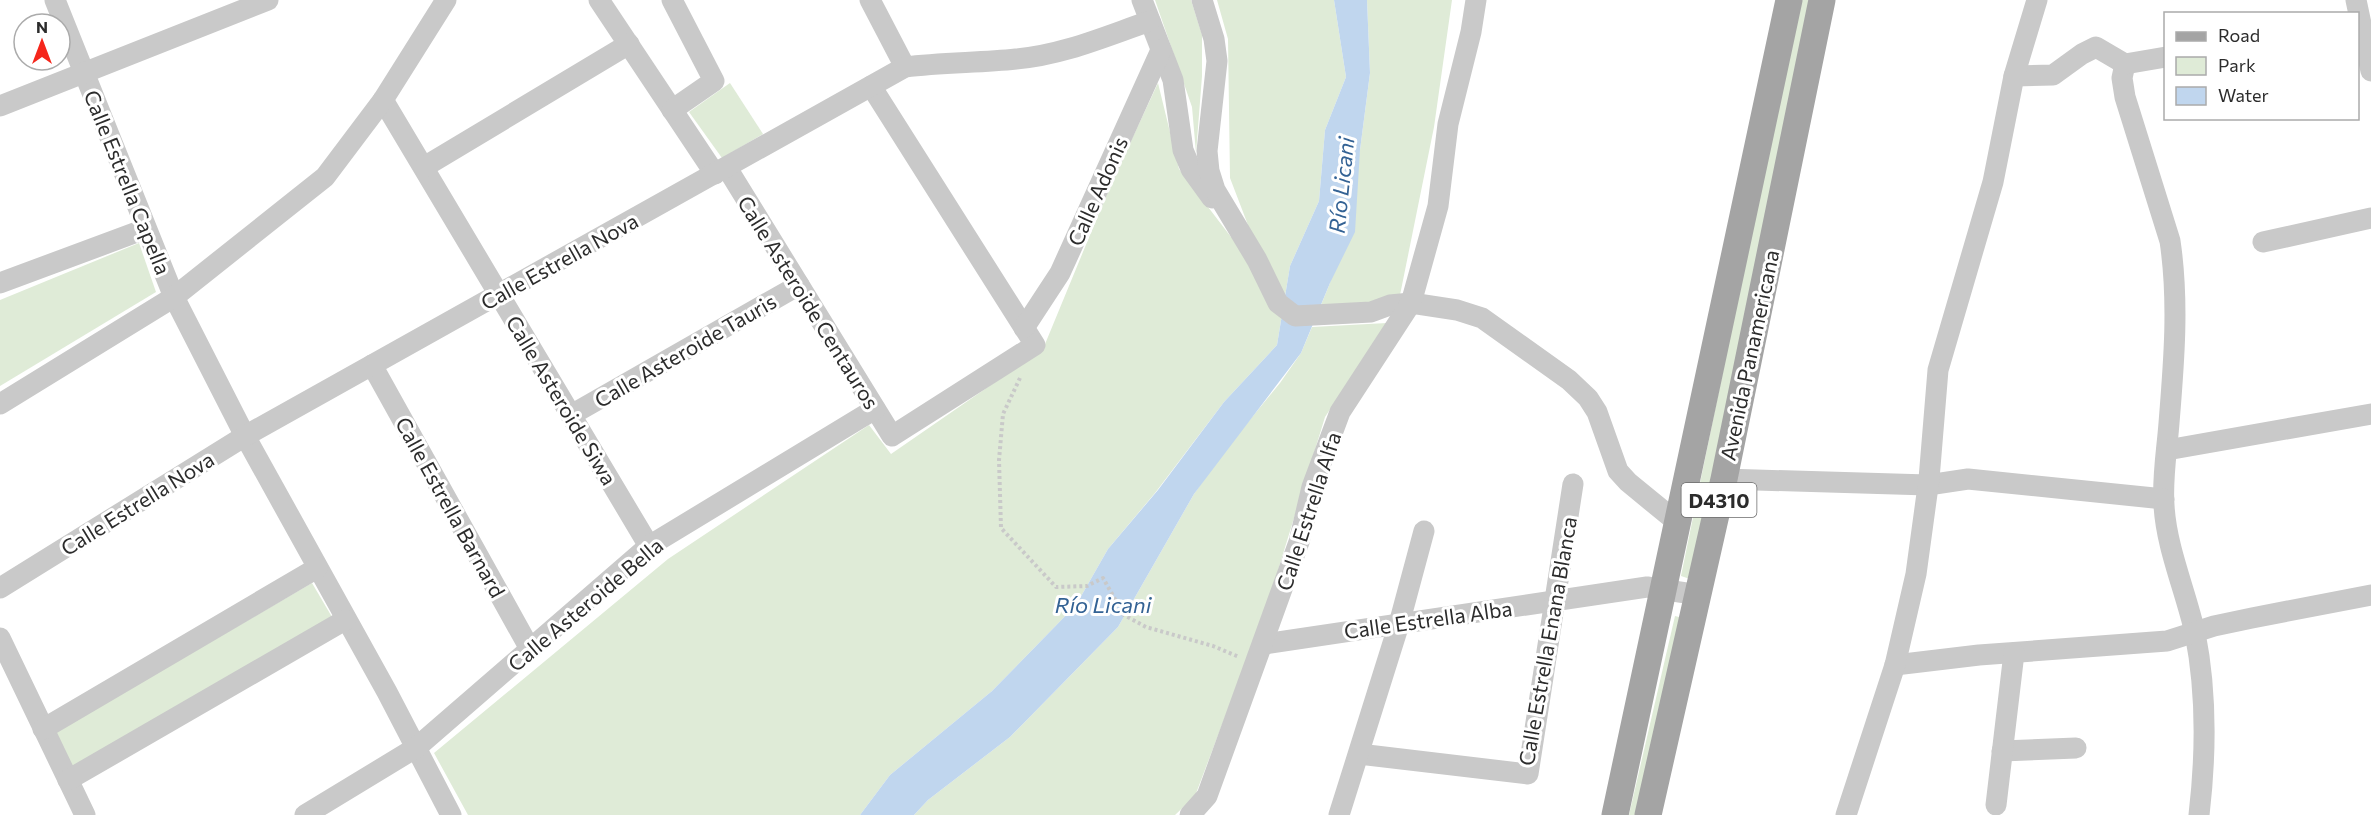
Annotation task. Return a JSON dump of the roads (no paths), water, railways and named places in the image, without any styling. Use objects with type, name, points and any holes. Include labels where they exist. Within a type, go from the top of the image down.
[{"type":"main road","name":"Avenida Panamericana","points":[[1615,815],[1789,0]]},
{"type":"main road","name":"Avenida Panamericana","points":[[1648,815],[1724,479],[1822,0]]},
{"type":"street","name":"Calle Estrella Capella","points":[[55,0],[174,297],[245,436],[345,620],[387,692],[398,717],[417,747],[451,815]]},
{"type":"street","points":[[0,106],[84,75],[268,0]]},
{"type":"street","points":[[0,404],[174,297],[325,177],[383,100],[446,0]]},
{"type":"street","name":"Calle Asteroide Centauros","points":[[599,0],[672,110],[721,171],[799,285],[892,436],[1030,336]]},
{"type":"street","points":[[672,0],[714,81],[672,110]]},
{"type":"street","points":[[870,0],[905,67]]},
{"type":"street","points":[[1143,0],[1173,80],[1183,150],[1187,160],[1200,185],[1233,221]]},
{"type":"street","points":[[1202,0],[1218,61],[1207,151],[1209,171],[1215,190],[1257,260],[1278,303],[1295,316],[1371,312],[1390,305],[1411,303],[1457,310],[1482,318],[1569,380],[1588,398],[1597,412],[1618,471],[1678,523]]},
{"type":"street","name":"Calle Estrella Alfa","points":[[1190,815],[1207,796],[1257,664],[1299,542],[1312,487],[1340,412],[1411,303],[1438,206],[1448,124],[1472,32],[1476,0]]},
{"type":"street","points":[[1846,815],[1895,665],[1916,574],[1928,485],[1938,370],[1993,182],[2014,76],[2037,0]]},
{"type":"street","points":[[2361,12],[2371,71]]},
{"type":"street","name":"Calle Estrella Nova","points":[[0,588],[245,436],[905,67],[940,62],[1017,59],[1068,50],[1150,21]]},
{"type":"street","points":[[424,167],[629,44]]},
{"type":"street","points":[[2014,76],[2052,75],[2096,47],[2125,64],[2164,57]]},
{"type":"street","name":"Calle Adonis","points":[[1030,336],[1161,50]]},
{"type":"street","points":[[2125,64],[2122,78],[2125,97],[2170,241],[2173,265],[2175,344],[2164,499],[2175,560],[2195,633],[2203,683],[2202,787],[2199,815]]},
{"type":"street","points":[[871,86],[1030,336]]},
{"type":"street","name":"Calle Asteroide Siwa","points":[[383,100],[649,546]]},
{"type":"street","points":[[2263,242],[2371,218]]},
{"type":"street","points":[[0,283],[145,229]]},
{"type":"street","name":"Calle Asteroide Tauris","points":[[571,415],[799,285]]},
{"type":"street","name":"Calle Estrella Barnard","points":[[372,365],[530,650]]},
{"type":"street","name":"Calle Asteroide Bella","points":[[305,815],[417,747],[649,546],[875,409]]},
{"type":"street","points":[[2167,450],[2371,414]]},
{"type":"street","points":[[1724,479],[1928,485],[1968,478],[2164,499]]},
{"type":"street","name":"Calle Estrella Enana Blanca","points":[[1359,754],[1528,774],[1573,484]]},
{"type":"street","points":[[1339,815],[1399,624],[1424,531]]},
{"type":"street","points":[[43,729],[317,568]]},
{"type":"street","name":"Calle Estrella Alba","points":[[1264,644],[1647,587],[1699,595]]},
{"type":"street","points":[[1895,665],[2167,641],[2253,618],[2371,595]]},
{"type":"street","points":[[68,780],[345,620]]},
{"type":"street","points":[[0,638],[85,815]]},
{"type":"street","points":[[1996,805],[2014,653]]},
{"type":"street","points":[[2002,751],[2076,748]]},
{"type":"water","name":"Río Licani","points":[[1334,0],[1367,0],[1370,73],[1360,150],[1355,232],[1330,283],[1301,353],[1194,494],[1118,627],[1010,737],[928,800],[914,815],[860,815],[890,775],[992,691],[1076,605],[1108,549],[1158,490],[1224,402],[1277,345],[1290,266],[1319,201],[1325,130],[1346,77]]}]
